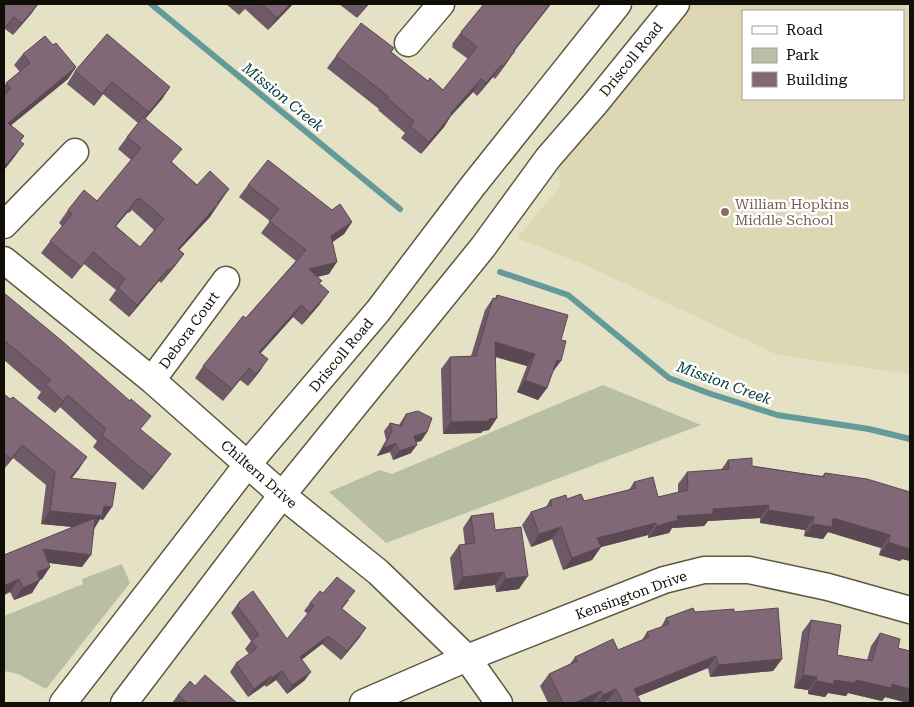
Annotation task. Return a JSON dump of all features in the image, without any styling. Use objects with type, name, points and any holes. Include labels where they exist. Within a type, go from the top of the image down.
[{"type":"street","points":[[408,43],[441,4]]},
{"type":"street","name":"Driscoll Road","points":[[63,703],[247,465],[378,311],[472,187],[618,4]]},
{"type":"street","name":"Driscoll Road","points":[[124,703],[282,495],[483,247],[548,158],[676,4]]},
{"type":"street","points":[[4,225],[75,152]]},
{"type":"street","name":"Chiltern Drive","points":[[4,260],[152,380],[282,495],[378,572],[467,658],[499,703]]},
{"type":"street","name":"Debora Court","points":[[152,380],[226,280]]},
{"type":"street","name":"Kensington Drive","points":[[363,703],[467,658],[664,580],[704,570],[749,570],[828,587],[910,610]]},
{"type":"shaded area","name":"William Hopkins Middle School","points":[[676,4],[910,4],[910,374],[778,355],[583,264],[517,238],[560,187],[556,152]]},
{"type":"green space","points":[[603,385],[701,425],[386,543],[329,492],[380,470],[392,474]]},
{"type":"green space","points":[[122,564],[130,583],[46,689],[18,674],[4,671],[4,616],[83,584],[82,579]]},
{"type":"building","points":[[4,4],[38,4],[22,23],[14,17],[4,29]]},
{"type":"building","points":[[262,4],[290,4],[277,18]]},
{"type":"building","points":[[484,4],[550,4],[503,66],[501,65],[486,83],[481,79],[429,142],[410,126],[414,121],[387,98],[388,96],[336,56],[361,23],[394,48],[391,52],[428,81],[430,78],[443,90],[477,47],[461,32]]},
{"type":"building","points":[[107,34],[170,87],[149,112],[112,82],[102,94],[75,71]]},
{"type":"building","points":[[45,36],[53,45],[56,43],[76,67],[8,123],[24,136],[20,141],[24,144],[5,166],[4,96],[11,88],[6,83],[30,63],[23,54]]},
{"type":"building","points":[[143,117],[182,149],[171,162],[197,185],[210,171],[229,189],[178,249],[184,254],[170,270],[168,269],[137,305],[118,288],[125,279],[93,252],[81,267],[50,241],[72,214],[68,210],[84,190],[97,201],[141,148],[127,137]],"holes":[[[140,198],[164,219],[140,247],[115,226],[137,199]]]},
{"type":"building","points":[[268,160],[332,210],[340,204],[352,222],[331,236],[337,262],[309,269],[322,281],[319,283],[329,292],[310,313],[301,305],[259,352],[268,359],[256,374],[249,368],[232,389],[203,366],[243,316],[246,318],[306,250],[269,221],[279,209],[248,185]]},
{"type":"building","points":[[4,293],[130,401],[131,399],[151,416],[140,429],[171,454],[152,477],[102,435],[106,429],[68,395],[63,401],[46,385],[51,380],[4,340]]},
{"type":"building","points":[[497,295],[568,315],[561,340],[566,341],[561,361],[557,360],[547,388],[525,380],[535,354],[495,342],[497,418],[489,419],[489,421],[451,422],[450,357],[476,356],[493,298],[496,299]]},
{"type":"building","points":[[4,394],[10,399],[13,397],[87,457],[70,478],[116,483],[112,507],[104,506],[102,516],[50,511],[55,472],[22,445],[11,459],[4,453]]},
{"type":"building","points":[[418,411],[432,418],[427,432],[414,436],[417,445],[399,451],[396,443],[383,448],[392,431],[390,423],[402,426],[406,414]]},
{"type":"building","points":[[752,458],[752,466],[824,477],[825,473],[867,479],[910,492],[909,549],[888,542],[890,535],[833,518],[832,527],[813,524],[814,517],[768,510],[769,505],[713,509],[713,514],[677,516],[678,520],[657,526],[656,523],[597,538],[601,547],[572,558],[561,527],[539,534],[531,512],[552,505],[550,500],[566,495],[567,499],[581,494],[584,501],[636,488],[634,482],[653,477],[658,497],[688,490],[687,472],[729,469],[728,460]]},
{"type":"building","points":[[493,513],[495,530],[521,527],[528,576],[505,579],[504,572],[463,577],[459,545],[475,543],[471,516]]},
{"type":"building","points":[[95,518],[91,555],[43,549],[50,567],[37,572],[40,580],[23,588],[19,579],[4,586],[4,555]]},
{"type":"building","points":[[337,577],[355,591],[341,608],[366,628],[347,651],[328,636],[300,657],[311,672],[292,685],[282,671],[272,678],[271,676],[254,689],[236,663],[257,648],[251,641],[259,635],[237,605],[239,602],[253,591],[287,639],[314,606],[310,603],[320,591],[323,593]]},
{"type":"building","points":[[693,608],[695,612],[734,609],[734,612],[778,608],[782,659],[718,665],[716,656],[634,689],[641,703],[623,703],[616,689],[603,695],[601,691],[575,703],[563,703],[549,674],[577,661],[575,657],[613,639],[618,650],[649,637],[647,632],[669,624],[666,618]]},
{"type":"building","points":[[811,620],[841,625],[837,655],[872,661],[880,633],[900,639],[898,648],[910,651],[910,689],[892,684],[891,688],[856,680],[855,683],[834,680],[834,684],[816,681],[817,677],[803,675]]},
{"type":"building","points":[[205,675],[237,703],[185,703],[178,695],[190,681],[195,686]]},
{"type":"waterway","name":"Mission Creek","points":[[151,4],[400,209]]},
{"type":"waterway","name":"Mission Creek","points":[[500,272],[568,295],[669,378],[708,393],[777,415],[869,429],[910,439]]},
{"type":"place","name":"William Hopkins Middle School","points":[[725,212]]}]
